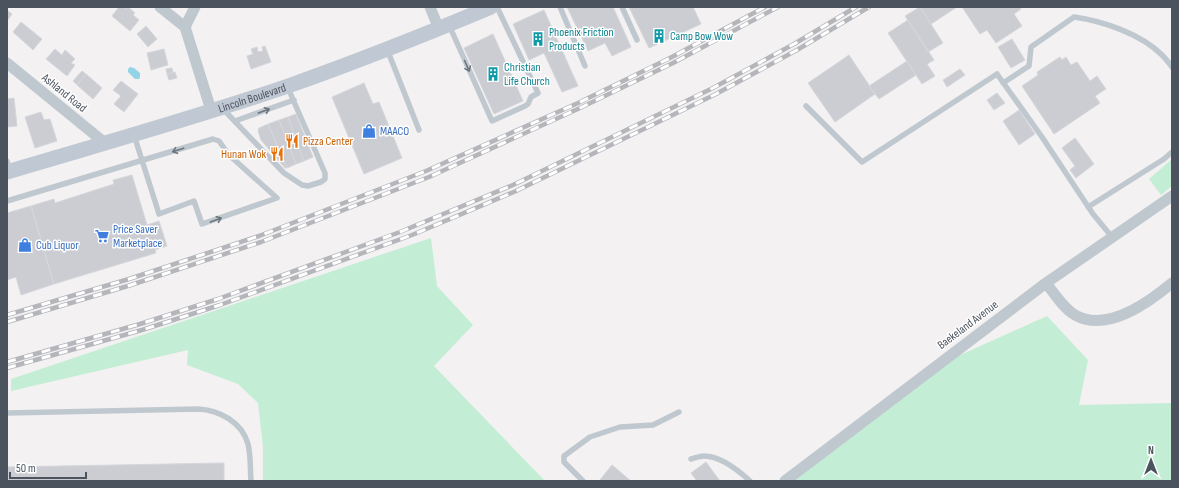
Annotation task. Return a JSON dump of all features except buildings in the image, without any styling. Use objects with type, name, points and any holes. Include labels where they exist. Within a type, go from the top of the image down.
[{"type":"main road","name":"Lincoln Boulevard","points":[[8,168],[134,135],[288,86],[444,27],[491,7]]},
{"type":"street","points":[[160,7],[185,27],[216,109]]},
{"type":"street","points":[[185,27],[195,7]]},
{"type":"street","points":[[430,7],[444,27]]},
{"type":"street","name":"Ashland Road","points":[[7,64],[105,143]]},
{"type":"street","name":"Baekeland Avenue","points":[[791,479],[1046,283],[1172,196]]},
{"type":"street","points":[[1046,283],[1068,310],[1074,315],[1096,321],[1106,320],[1127,314],[1172,283]]},
{"type":"lane","points":[[444,27],[461,53],[492,121],[525,106],[528,104],[531,97],[538,93],[497,7]]},
{"type":"lane","points":[[560,7],[585,66]]},
{"type":"lane","points":[[622,7],[637,40]]},
{"type":"lane","points":[[1003,83],[1028,66],[1031,47],[1074,17],[1090,19],[1130,34],[1150,45],[1162,55],[1172,67]]},
{"type":"lane","points":[[387,49],[419,130]]},
{"type":"lane","points":[[806,106],[862,162],[997,74],[1088,207],[1112,238]]},
{"type":"lane","points":[[216,109],[235,122],[284,173],[302,185],[308,186],[322,182],[325,178],[325,173],[288,86]]},
{"type":"lane","points":[[235,122],[294,100]]},
{"type":"lane","points":[[7,201],[142,161],[214,139],[219,141],[229,155],[277,198],[202,224],[194,201],[159,214],[142,161],[134,135]]},
{"type":"lane","points":[[1088,207],[1164,159],[1172,152]]},
{"type":"lane","points":[[7,413],[198,409],[215,412],[231,420],[244,434],[250,452],[250,481]]},
{"type":"lane","points":[[583,481],[564,462],[564,456],[590,438],[620,427],[653,425],[679,412]]},
{"type":"lane","points":[[691,459],[704,456],[714,458],[739,471],[750,481]]},
{"type":"green space","points":[[1172,159],[1172,186],[1161,195],[1149,179]]},
{"type":"green space","points":[[431,238],[437,286],[473,325],[434,366],[545,481],[263,481],[263,447],[258,403],[238,384],[187,365],[188,350],[11,391],[11,379]]},
{"type":"green space","points":[[1047,316],[1088,360],[1079,405],[1172,403],[1172,481],[788,481],[918,374]]},
{"type":"water","points":[[130,67],[134,68],[140,73],[139,79],[135,79],[128,72]]},
{"type":"railway","points":[[7,315],[129,279],[259,236],[426,171],[578,103],[670,58],[765,7]]},
{"type":"railway","points":[[7,322],[131,285],[261,242],[429,177],[580,108],[673,63],[778,7]]},
{"type":"railway","points":[[7,362],[140,324],[218,299],[400,232],[513,185],[713,88],[794,44],[856,7]]},
{"type":"railway","points":[[7,368],[142,330],[220,305],[412,235],[516,191],[716,94],[797,50],[869,7]]},
{"type":"place","name":"Camp Bow Wow","points":[[659,36]]},
{"type":"place","name":"Phoenix Friction Products","points":[[538,39]]},
{"type":"place","name":"Christian Life Church","points":[[493,74]]},
{"type":"place","name":"MAACO","points":[[369,131]]},
{"type":"place","name":"Pizza Center","points":[[292,141]]},
{"type":"place","name":"Hunan Wok","points":[[277,154]]},
{"type":"place","name":"Price Saver Marketplace","points":[[102,236]]},
{"type":"place","name":"Cub Liquor","points":[[25,245]]}]
